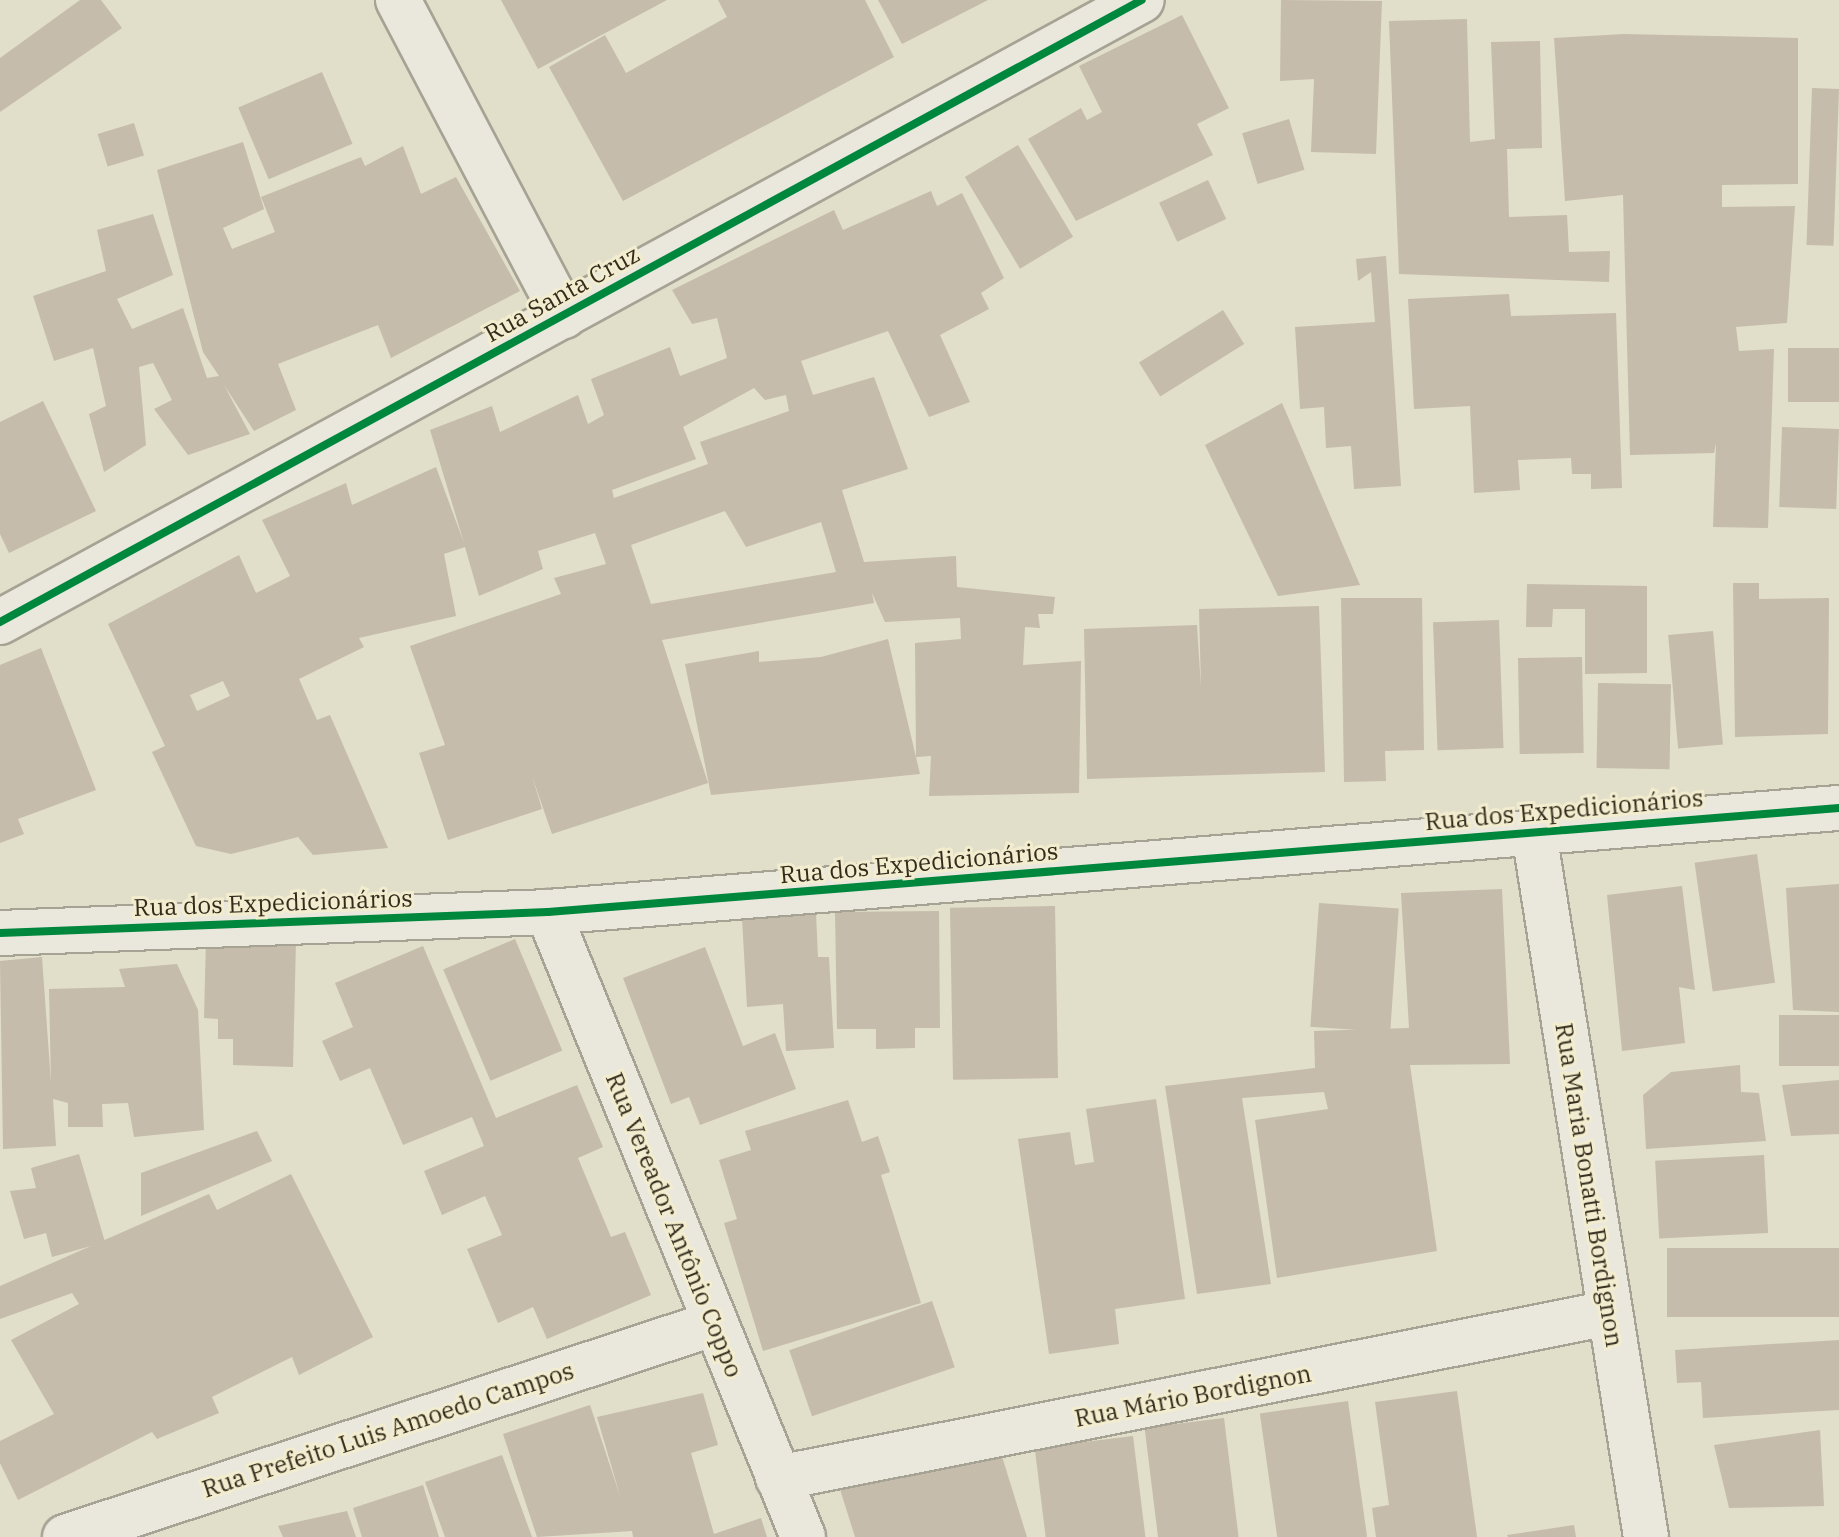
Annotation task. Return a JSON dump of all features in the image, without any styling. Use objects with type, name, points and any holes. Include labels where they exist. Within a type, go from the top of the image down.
[{"type":"street","points":[[398,0],[564,316]]},
{"type":"street","name":"Rua Santa Cruz","points":[[0,622],[1142,0]]},
{"type":"street","name":"Rua dos Expedicionários","points":[[0,933],[548,912],[1839,808]]},
{"type":"street","name":"Rua Maria Bonatti Bordignon","points":[[1534,833],[1646,1537]]},
{"type":"street","name":"Rua Vereador Antônio Coppo","points":[[548,912],[712,1324],[803,1537]]},
{"type":"street","name":"Rua Mário Bordignon","points":[[778,1478],[1609,1313]]},
{"type":"street","name":"Rua Prefeito Luis Amoedo Campos","points":[[65,1537],[712,1324]]},
{"type":"building","points":[[80,0],[101,0],[122,28],[0,112],[0,58]]},
{"type":"building","points":[[501,0],[667,0],[538,69]]},
{"type":"building","points":[[718,0],[865,0],[894,57],[623,201],[549,67],[605,35],[626,73],[727,17]]},
{"type":"building","points":[[878,0],[988,0],[902,44]]},
{"type":"building","points":[[1281,0],[1382,1],[1376,154],[1311,152],[1314,79],[1280,81]]},
{"type":"building","points":[[1182,15],[1229,108],[1197,124],[1213,155],[1076,221],[1028,139],[1081,108],[1087,120],[1102,112],[1079,66]]},
{"type":"building","points":[[1467,19],[1470,142],[1495,139],[1491,42],[1540,41],[1542,148],[1507,149],[1509,217],[1567,215],[1569,252],[1610,251],[1609,282],[1399,274],[1389,21]]},
{"type":"building","points":[[1624,34],[1798,38],[1798,184],[1722,185],[1722,207],[1795,206],[1787,323],[1736,327],[1739,351],[1774,349],[1768,528],[1713,527],[1716,443],[1714,453],[1630,455],[1623,195],[1565,201],[1554,38]]},
{"type":"building","points":[[322,72],[352,144],[269,179],[238,108]]},
{"type":"building","points":[[1812,88],[1839,89],[1834,246],[1807,245]]},
{"type":"building","points":[[1289,119],[1304,170],[1258,184],[1242,133]]},
{"type":"building","points":[[134,123],[144,156],[108,167],[98,134]]},
{"type":"building","points":[[243,142],[264,209],[223,228],[232,249],[275,232],[261,197],[361,157],[365,166],[403,146],[421,194],[456,177],[520,291],[391,358],[378,325],[278,364],[296,410],[254,431],[224,385],[250,434],[188,455],[154,409],[172,400],[153,363],[139,367],[146,445],[104,472],[89,414],[106,406],[93,348],[54,361],[33,296],[106,271],[97,230],[153,214],[173,275],[117,299],[132,329],[183,308],[207,378],[219,376],[203,352],[157,170]]},
{"type":"building","points":[[1018,145],[1073,237],[1020,269],[965,177]]},
{"type":"building","points":[[1208,180],[1226,219],[1177,242],[1159,203]]},
{"type":"building","points":[[931,191],[937,206],[962,193],[1004,278],[981,293],[989,309],[940,335],[970,402],[929,417],[888,331],[801,361],[813,395],[874,377],[908,469],[842,490],[864,562],[956,556],[957,587],[1055,597],[1053,614],[1038,614],[1040,628],[1025,627],[1023,665],[1081,661],[1079,793],[929,796],[931,756],[916,757],[915,643],[961,639],[960,618],[885,622],[872,593],[874,603],[662,640],[708,783],[552,834],[532,776],[542,809],[448,840],[419,753],[445,745],[410,646],[561,594],[554,578],[606,564],[595,533],[538,551],[543,569],[479,596],[465,547],[444,554],[456,616],[359,638],[364,647],[299,679],[317,720],[330,715],[388,848],[313,855],[298,837],[231,854],[196,846],[152,752],[165,746],[108,624],[239,555],[256,593],[290,576],[262,520],[346,483],[352,505],[436,467],[464,543],[430,430],[492,406],[500,432],[578,395],[588,424],[604,415],[591,379],[670,347],[680,376],[727,358],[717,318],[692,324],[672,290],[834,210],[843,230]],"holes":[[[754,388],[765,400],[786,395],[789,411],[700,442],[708,464],[614,498],[612,490],[696,459],[683,427]],[[725,511],[746,547],[821,522],[836,572],[651,604],[631,545]],[[223,681],[230,696],[197,711],[190,695]]]},
{"type":"building","points":[[1386,256],[1401,486],[1354,489],[1351,446],[1326,448],[1324,407],[1300,409],[1295,327],[1375,322],[1371,272],[1358,281],[1356,259]]},
{"type":"building","points":[[1509,294],[1511,316],[1616,313],[1622,488],[1591,489],[1591,474],[1572,474],[1571,458],[1518,460],[1520,490],[1474,493],[1470,406],[1414,409],[1408,299]]},
{"type":"building","points":[[1223,310],[1244,344],[1160,396],[1139,362]]},
{"type":"building","points":[[1788,348],[1839,348],[1839,402],[1788,402]]},
{"type":"building","points":[[43,401],[96,511],[9,553],[0,534],[0,422]]},
{"type":"building","points":[[1282,403],[1360,585],[1278,596],[1205,445]]},
{"type":"building","points":[[1782,427],[1839,429],[1836,509],[1779,507]]},
{"type":"building","points":[[1733,583],[1759,583],[1759,599],[1829,598],[1828,734],[1735,737]]},
{"type":"building","points":[[1527,584],[1647,586],[1647,673],[1585,674],[1585,609],[1553,609],[1552,627],[1526,627]]},
{"type":"building","points":[[1341,598],[1422,598],[1424,750],[1385,751],[1386,781],[1344,782]]},
{"type":"building","points":[[1319,606],[1325,772],[1087,779],[1084,629],[1197,625],[1201,688],[1199,609]]},
{"type":"building","points":[[1499,620],[1503,748],[1438,750],[1433,622]]},
{"type":"building","points":[[1713,631],[1723,745],[1678,748],[1668,635]]},
{"type":"building","points":[[888,639],[920,774],[711,795],[685,664],[759,651],[759,662],[821,657]]},
{"type":"building","points":[[41,648],[96,790],[18,819],[24,834],[0,843],[0,665]]},
{"type":"building","points":[[1582,657],[1584,753],[1520,754],[1518,658]]},
{"type":"building","points":[[1598,683],[1671,684],[1670,769],[1597,768]]},
{"type":"building","points":[[1757,854],[1775,983],[1713,992],[1695,863]]},
{"type":"building","points":[[1839,884],[1839,1012],[1793,1010],[1786,888]]},
{"type":"building","points":[[1682,886],[1695,990],[1679,987],[1685,1043],[1622,1051],[1607,895]]},
{"type":"building","points":[[1502,889],[1510,1064],[1410,1065],[1437,1251],[1277,1278],[1255,1120],[1328,1109],[1324,1092],[1242,1098],[1271,1284],[1197,1294],[1165,1086],[1315,1068],[1314,1031],[1409,1028],[1401,893]]},
{"type":"building","points":[[1319,903],[1399,909],[1390,1032],[1310,1027]]},
{"type":"building","points":[[1055,906],[1058,1078],[953,1080],[950,908]]},
{"type":"building","points":[[939,911],[940,1028],[915,1028],[915,1048],[876,1049],[876,1029],[837,1029],[835,912]]},
{"type":"building","points":[[816,914],[818,957],[829,957],[834,1048],[786,1051],[783,1004],[747,1007],[742,918]]},
{"type":"building","points":[[206,938],[296,940],[293,1067],[233,1065],[233,1039],[218,1039],[218,1019],[204,1018]]},
{"type":"building","points":[[515,939],[562,1050],[490,1081],[443,969]]},
{"type":"building","points":[[423,946],[496,1118],[577,1085],[603,1147],[578,1158],[611,1237],[625,1232],[651,1295],[547,1339],[533,1307],[498,1323],[467,1249],[502,1235],[485,1196],[442,1215],[424,1171],[484,1146],[472,1117],[403,1145],[370,1068],[340,1081],[322,1041],[353,1027],[335,983]]},
{"type":"building","points":[[705,947],[743,1046],[775,1033],[796,1089],[700,1125],[689,1097],[671,1104],[623,978]]},
{"type":"building","points":[[42,957],[51,1083],[49,989],[125,987],[119,969],[177,964],[198,1010],[204,1130],[134,1137],[128,1103],[102,1104],[103,1127],[68,1127],[68,1103],[53,1099],[56,1146],[3,1149],[0,961]]},
{"type":"building","points":[[1779,1015],[1839,1015],[1839,1066],[1779,1066]]},
{"type":"building","points":[[1740,1065],[1741,1092],[1759,1093],[1766,1141],[1646,1149],[1643,1095],[1671,1072]]},
{"type":"building","points":[[1839,1080],[1839,1134],[1791,1136],[1782,1085]]},
{"type":"building","points":[[1156,1099],[1185,1299],[1115,1309],[1119,1344],[1049,1354],[1018,1139],[1070,1132],[1075,1165],[1094,1162],[1086,1109]]},
{"type":"building","points":[[848,1100],[862,1142],[878,1136],[890,1172],[881,1175],[921,1303],[763,1351],[724,1223],[737,1219],[719,1160],[751,1150],[745,1131]]},
{"type":"building","points":[[257,1131],[272,1161],[141,1216],[141,1173]]},
{"type":"building","points":[[79,1154],[105,1242],[52,1257],[46,1233],[24,1239],[10,1191],[36,1188],[31,1168]]},
{"type":"building","points":[[1764,1155],[1768,1233],[1659,1239],[1655,1161]]},
{"type":"building","points":[[291,1174],[373,1337],[299,1375],[292,1357],[212,1397],[219,1413],[157,1439],[152,1432],[18,1500],[0,1463],[0,1441],[54,1414],[11,1340],[79,1304],[72,1293],[0,1319],[0,1286],[209,1194],[217,1210]]},
{"type":"building","points":[[1667,1248],[1839,1248],[1839,1317],[1667,1317]]},
{"type":"building","points":[[932,1301],[955,1367],[812,1416],[789,1350]]},
{"type":"building","points":[[1839,1340],[1839,1410],[1703,1418],[1701,1382],[1677,1383],[1675,1350]]},
{"type":"building","points":[[1457,1391],[1477,1537],[1376,1537],[1372,1508],[1389,1505],[1375,1402]]},
{"type":"building","points":[[703,1393],[718,1445],[691,1453],[714,1534],[761,1518],[767,1537],[633,1537],[632,1531],[537,1537],[503,1434],[590,1405],[621,1499],[597,1417]]},
{"type":"building","points":[[1348,1401],[1367,1537],[1277,1537],[1260,1413]]},
{"type":"building","points":[[1224,1418],[1239,1537],[1158,1537],[1145,1428]]},
{"type":"building","points":[[1820,1430],[1824,1506],[1729,1508],[1714,1445]]},
{"type":"building","points":[[1133,1436],[1145,1537],[1046,1537],[1035,1448]]},
{"type":"building","points":[[996,1437],[1027,1537],[855,1537],[839,1486]]},
{"type":"building","points":[[502,1455],[532,1537],[445,1537],[425,1482]]},
{"type":"building","points":[[423,1485],[439,1537],[362,1537],[353,1508]]},
{"type":"building","points":[[347,1511],[356,1537],[283,1537],[278,1526]]},
{"type":"building","points":[[1574,1525],[1576,1537],[1507,1535]]},
{"type":"cycle path","points":[[0,622],[1142,0]]},
{"type":"cycle path","points":[[0,933],[548,912],[1839,808]]}]
